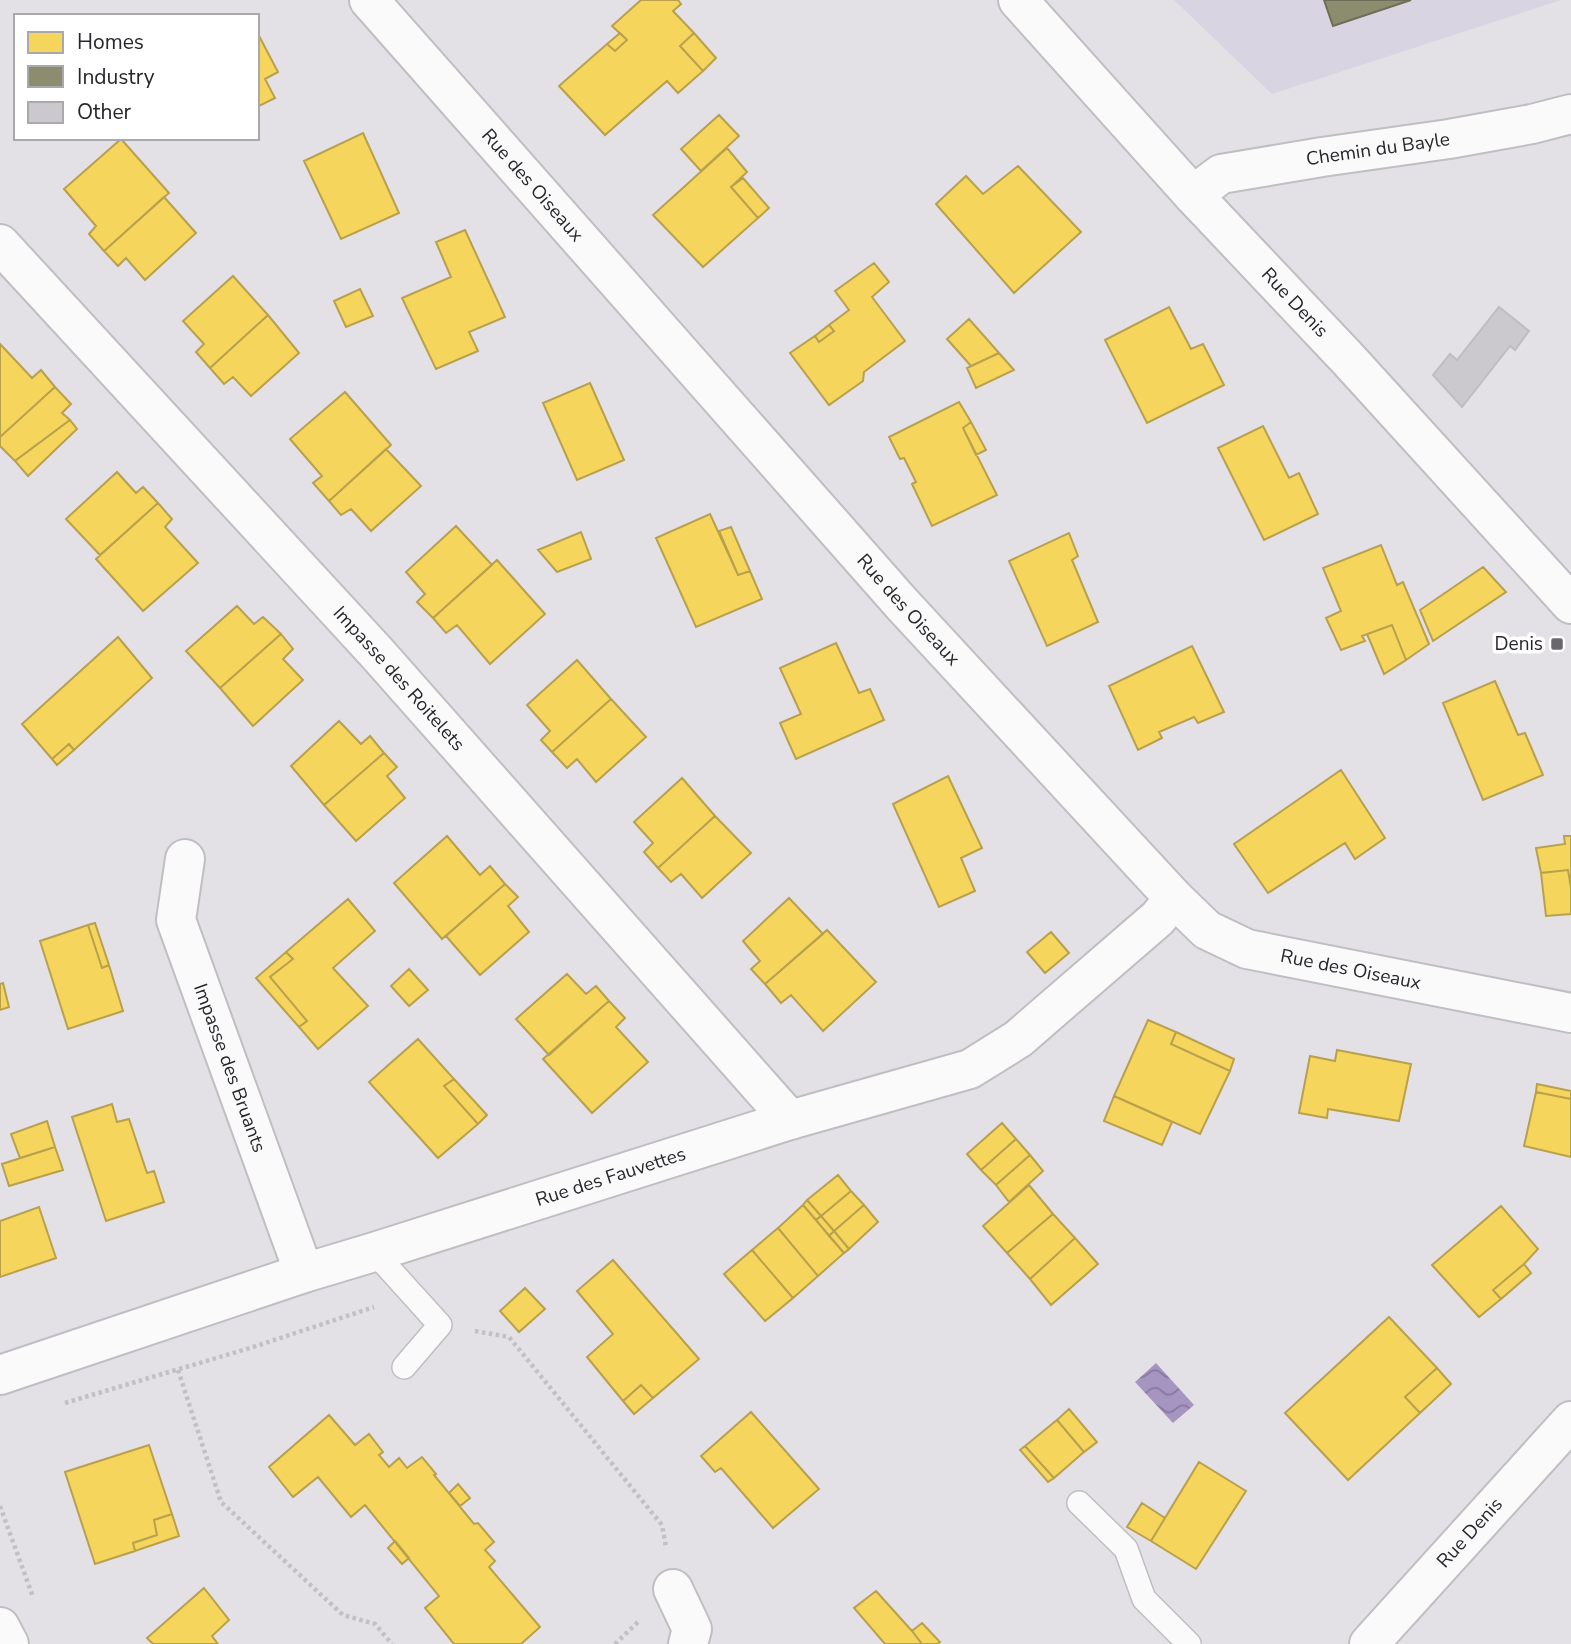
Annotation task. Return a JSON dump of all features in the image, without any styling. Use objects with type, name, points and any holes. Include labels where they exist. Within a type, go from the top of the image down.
[{"type":"street","name":"Rue des Oiseaux","points":[[369,0],[902,604],[1174,898],[1207,930],[1247,949],[1571,1013]]},
{"type":"street","name":"Rue Denis","points":[[1018,0],[1193,195],[1348,359],[1571,604]]},
{"type":"street","name":"Chemin du Bayle","points":[[1193,195],[1221,174],[1472,135],[1571,114]]},
{"type":"street","name":"Impasse des Roitelets","points":[[0,244],[376,652],[790,1119]]},
{"type":"street","name":"Impasse des Bruants","points":[[185,859],[176,920],[304,1273]]},
{"type":"street","name":"Rue des Fauvettes","points":[[0,1375],[304,1273],[790,1119],[970,1069],[1018,1040],[1158,918],[1174,898]]},
{"type":"street","name":"Rue Denis","points":[[1369,1644],[1571,1421]]},
{"type":"street","points":[[673,1589],[692,1629],[688,1644]]},
{"type":"street","points":[[0,1627],[9,1644]]},
{"type":"lane","points":[[374,1252],[440,1325],[404,1367]]},
{"type":"lane","points":[[1079,1503],[1126,1549],[1144,1599],[1189,1644]]},
{"type":"path","points":[[64,1404],[253,1348],[412,1294]]},
{"type":"path","points":[[440,1325],[509,1337],[662,1525],[673,1589]]},
{"type":"path","points":[[178,1370],[221,1502],[343,1615],[376,1624],[392,1644]]},
{"type":"path","points":[[0,1506],[37,1606]]},
{"type":"shaded area","points":[[1174,0],[1561,0],[1272,94]]},
{"type":"water","points":[[1156,1363],[1194,1405],[1173,1423],[1135,1382]]},
{"type":"building: Homes","points":[[641,0],[678,0],[681,4],[673,11],[694,33],[680,46],[703,71],[678,93],[667,81],[605,135],[559,86],[607,44],[615,51],[627,40],[612,26]]},
{"type":"building: Homes","points":[[620,33],[627,40],[615,51],[607,44]]},
{"type":"building: Homes","points":[[694,33],[716,58],[703,71],[680,46]]},
{"type":"building: Homes","points":[[259,36],[278,72],[265,79],[275,98],[259,106]]},
{"type":"building: Homes","points":[[719,115],[739,136],[701,171],[681,149]]},
{"type":"building: Homes","points":[[363,133],[399,213],[341,239],[304,161]]},
{"type":"building: Homes","points":[[122,140],[169,193],[104,251],[89,234],[96,226],[64,189]]},
{"type":"building: Homes","points":[[727,148],[747,172],[731,187],[758,218],[703,267],[653,215]]},
{"type":"building: Homes","points":[[1018,166],[1081,232],[1014,293],[936,204],[966,176],[983,194]]},
{"type":"building: Homes","points":[[743,178],[769,208],[758,218],[731,187]]},
{"type":"building: Homes","points":[[164,197],[196,233],[145,280],[126,258],[118,266],[104,251]]},
{"type":"building: Homes","points":[[465,230],[505,317],[469,332],[478,351],[436,369],[402,298],[451,277],[436,242]]},
{"type":"building: Homes","points":[[874,263],[889,282],[872,297],[905,341],[864,372],[863,381],[829,405],[790,353],[815,336],[819,342],[834,331],[829,325],[849,310],[835,291]]},
{"type":"building: Homes","points":[[233,276],[268,315],[210,368],[196,352],[204,344],[183,321]]},
{"type":"building: Homes","points":[[360,289],[373,316],[346,327],[334,301]]},
{"type":"building: Homes","points":[[1169,307],[1191,349],[1203,344],[1224,385],[1147,423],[1105,340]]},
{"type":"building: Homes","points":[[268,315],[299,353],[251,396],[233,377],[224,384],[210,368]]},
{"type":"building: Homes","points":[[969,319],[999,353],[971,366],[947,339]]},
{"type":"building: Homes","points":[[829,325],[834,331],[819,342],[815,336]]},
{"type":"building: Homes","points":[[0,344],[32,378],[41,370],[55,387],[0,437]]},
{"type":"building: Homes","points":[[999,353],[1014,370],[976,388],[967,368]]},
{"type":"building: Homes","points":[[590,383],[624,460],[577,480],[543,403]]},
{"type":"building: Homes","points":[[55,387],[71,404],[62,413],[70,420],[15,461],[0,446],[0,437]]},
{"type":"building: Homes","points":[[345,392],[391,445],[329,501],[313,483],[322,476],[290,439]]},
{"type":"building: Homes","points":[[959,402],[971,422],[963,428],[997,495],[932,526],[912,484],[916,482],[889,437]]},
{"type":"building: Homes","points":[[70,420],[77,429],[28,476],[15,461]]},
{"type":"building: Homes","points":[[971,422],[986,450],[976,455],[963,428]]},
{"type":"building: Homes","points":[[1263,426],[1289,478],[1299,473],[1318,514],[1264,540],[1218,448]]},
{"type":"building: Homes","points":[[386,449],[421,486],[371,531],[351,509],[341,515],[329,501]]},
{"type":"building: Homes","points":[[117,472],[136,493],[143,487],[158,503],[100,555],[66,519]]},
{"type":"building: Homes","points":[[158,503],[172,519],[165,527],[198,563],[143,611],[96,559]]},
{"type":"building: Homes","points":[[710,514],[738,575],[750,571],[762,599],[696,627],[656,538]]},
{"type":"building: Homes","points":[[456,526],[492,565],[433,618],[417,602],[425,594],[406,572]]},
{"type":"building: Homes","points":[[731,527],[750,571],[738,575],[719,531]]},
{"type":"building: Homes","points":[[581,532],[591,559],[557,572],[538,550]]},
{"type":"building: Homes","points":[[1069,533],[1078,556],[1072,560],[1098,622],[1047,646],[1009,561]]},
{"type":"building: Homes","points":[[1381,545],[1397,585],[1403,582],[1429,644],[1406,660],[1392,625],[1362,636],[1365,641],[1341,650],[1326,618],[1341,611],[1323,568]]},
{"type":"building: Homes","points":[[497,560],[545,614],[490,664],[457,625],[446,633],[433,618]]},
{"type":"building: Homes","points":[[1483,567],[1506,592],[1433,641],[1420,610]]},
{"type":"building: Homes","points":[[237,606],[254,624],[263,617],[281,634],[220,688],[186,651]]},
{"type":"building: Homes","points":[[1392,625],[1406,660],[1384,674],[1367,634]]},
{"type":"building: Homes","points":[[281,634],[293,649],[283,659],[303,680],[253,726],[220,688]]},
{"type":"building: Homes","points":[[118,637],[152,678],[74,750],[69,744],[52,759],[22,724]]},
{"type":"building: Homes","points":[[836,643],[859,693],[870,689],[884,720],[796,759],[780,723],[801,714],[780,668]]},
{"type":"building: Homes","points":[[1192,646],[1224,712],[1198,723],[1194,717],[1159,732],[1162,738],[1138,750],[1109,686]]},
{"type":"building: Homes","points":[[577,660],[611,699],[552,752],[541,740],[550,731],[527,705]]},
{"type":"building: Homes","points":[[1495,681],[1518,735],[1525,733],[1543,775],[1483,800],[1443,703]]},
{"type":"building: Homes","points":[[611,699],[646,737],[596,782],[577,759],[567,768],[552,752]]},
{"type":"building: Homes","points":[[339,721],[361,744],[370,736],[384,753],[324,805],[291,766]]},
{"type":"building: Homes","points":[[69,744],[74,750],[57,765],[52,759]]},
{"type":"building: Homes","points":[[384,753],[397,767],[387,776],[405,798],[356,841],[324,805]]},
{"type":"building: Homes","points":[[1341,770],[1385,838],[1355,859],[1345,843],[1268,893],[1234,844]]},
{"type":"building: Homes","points":[[948,776],[982,848],[961,858],[975,891],[939,907],[893,804]]},
{"type":"building: Homes","points":[[682,778],[715,816],[658,868],[644,852],[653,843],[634,822]]},
{"type":"building: Homes","points":[[715,816],[751,853],[702,898],[681,874],[671,882],[658,868]]},
{"type":"building: Homes","points":[[447,836],[480,875],[490,866],[505,884],[442,939],[394,883]]},
{"type":"building: Homes","points":[[1564,836],[1571,836],[1571,888],[1568,870],[1541,873],[1536,848],[1565,844]]},
{"type":"building: Homes","points":[[1568,870],[1571,914],[1546,916],[1541,873]]},
{"type":"building: Homes","points":[[505,884],[518,897],[508,906],[529,932],[480,975],[446,936]]},
{"type":"building: Homes","points":[[789,898],[823,934],[765,984],[751,969],[760,961],[743,941]]},
{"type":"building: Homes","points":[[348,899],[375,931],[333,968],[368,1006],[318,1049],[299,1027],[307,1021],[270,977],[293,959],[286,952]]},
{"type":"building: Homes","points":[[95,923],[109,965],[102,968],[88,925]]},
{"type":"building: Homes","points":[[88,925],[102,968],[109,965],[123,1011],[68,1029],[40,941]]},
{"type":"building: Homes","points":[[827,930],[876,982],[823,1031],[791,995],[781,1003],[765,984]]},
{"type":"building: Homes","points":[[1051,932],[1069,953],[1045,973],[1027,952]]},
{"type":"building: Homes","points":[[286,952],[293,959],[270,977],[307,1021],[299,1027],[256,978]]},
{"type":"building: Homes","points":[[409,969],[428,990],[409,1006],[391,986]]},
{"type":"building: Homes","points":[[567,974],[586,994],[596,986],[609,1001],[549,1055],[516,1019]]},
{"type":"building: Homes","points":[[3,983],[9,1007],[0,1010],[0,984]]},
{"type":"building: Homes","points":[[609,1001],[625,1018],[616,1027],[648,1062],[592,1113],[543,1059]]},
{"type":"building: Homes","points":[[1148,1020],[1176,1032],[1171,1044],[1230,1071],[1200,1134],[1114,1096]]},
{"type":"building: Homes","points":[[1176,1032],[1234,1059],[1230,1071],[1171,1044]]},
{"type":"building: Homes","points":[[418,1039],[454,1079],[444,1086],[478,1124],[438,1158],[369,1082]]},
{"type":"building: Homes","points":[[1337,1050],[1411,1064],[1399,1121],[1328,1109],[1327,1118],[1299,1113],[1310,1056],[1335,1061]]},
{"type":"building: Homes","points":[[454,1079],[487,1115],[478,1124],[444,1086]]},
{"type":"building: Homes","points":[[1537,1084],[1571,1091],[1571,1099],[1536,1092]]},
{"type":"building: Homes","points":[[1536,1092],[1571,1099],[1571,1157],[1524,1146]]},
{"type":"building: Homes","points":[[1114,1096],[1172,1122],[1162,1145],[1104,1121]]},
{"type":"building: Homes","points":[[112,1104],[117,1122],[129,1119],[147,1173],[154,1171],[164,1202],[106,1221],[72,1117]]},
{"type":"building: Homes","points":[[47,1121],[55,1147],[20,1158],[11,1134]]},
{"type":"building: Homes","points":[[1002,1123],[1016,1139],[981,1170],[967,1154]]},
{"type":"building: Homes","points":[[1016,1139],[1030,1155],[996,1185],[981,1170]]},
{"type":"building: Homes","points":[[55,1147],[63,1170],[9,1186],[2,1164]]},
{"type":"building: Homes","points":[[1030,1155],[1043,1171],[1009,1202],[996,1185]]},
{"type":"building: Homes","points":[[838,1175],[851,1191],[821,1216],[807,1200]]},
{"type":"building: Homes","points":[[1029,1185],[1053,1214],[1007,1253],[983,1226]]},
{"type":"building: Homes","points":[[851,1191],[864,1205],[834,1231],[821,1216]]},
{"type":"building: Homes","points":[[807,1200],[821,1216],[816,1220],[803,1205]]},
{"type":"building: Homes","points":[[803,1205],[844,1253],[818,1276],[778,1228]]},
{"type":"building: Homes","points":[[864,1205],[878,1222],[849,1249],[834,1231]]},
{"type":"building: Homes","points":[[1501,1206],[1538,1249],[1493,1290],[1501,1299],[1479,1317],[1432,1265]]},
{"type":"building: Homes","points":[[39,1207],[56,1258],[0,1277],[0,1221]]},
{"type":"building: Homes","points":[[1053,1214],[1075,1238],[1030,1279],[1007,1253]]},
{"type":"building: Homes","points":[[821,1216],[834,1231],[829,1236],[816,1220]]},
{"type":"building: Homes","points":[[778,1228],[818,1276],[793,1298],[752,1250]]},
{"type":"building: Homes","points":[[834,1231],[849,1249],[844,1253],[829,1236]]},
{"type":"building: Homes","points":[[1075,1238],[1098,1264],[1051,1305],[1030,1279]]},
{"type":"building: Homes","points":[[752,1250],[793,1298],[765,1321],[724,1274]]},
{"type":"building: Homes","points":[[613,1260],[699,1359],[653,1398],[641,1385],[623,1401],[587,1357],[613,1334],[577,1291]]},
{"type":"building: Homes","points":[[1524,1264],[1531,1273],[1501,1299],[1493,1290]]},
{"type":"building: Homes","points":[[525,1288],[545,1309],[519,1332],[500,1311]]},
{"type":"building: Homes","points":[[1389,1317],[1437,1368],[1405,1397],[1420,1413],[1348,1480],[1285,1413]]},
{"type":"building: Homes","points":[[1437,1368],[1451,1384],[1420,1413],[1405,1397]]},
{"type":"building: Homes","points":[[641,1385],[653,1398],[634,1414],[623,1401]]},
{"type":"building: Homes","points":[[1069,1409],[1097,1442],[1084,1452],[1057,1420]]},
{"type":"building: Homes","points":[[751,1412],[819,1489],[773,1528],[721,1468],[715,1472],[701,1456]]},
{"type":"building: Homes","points":[[329,1415],[355,1445],[369,1434],[383,1452],[379,1455],[389,1467],[399,1458],[407,1468],[422,1457],[474,1524],[478,1523],[494,1542],[485,1550],[495,1561],[489,1567],[540,1627],[521,1644],[454,1644],[425,1608],[439,1596],[365,1505],[351,1517],[318,1477],[293,1497],[269,1467]]},
{"type":"building: Homes","points":[[1057,1420],[1084,1452],[1054,1478],[1025,1446]]},
{"type":"building: Homes","points":[[149,1445],[172,1514],[154,1520],[157,1535],[133,1543],[135,1551],[95,1564],[65,1472]]},
{"type":"building: Homes","points":[[1025,1446],[1054,1478],[1048,1482],[1020,1450]]},
{"type":"building: Homes","points":[[1199,1462],[1246,1491],[1196,1569],[1151,1541]]},
{"type":"building: Homes","points":[[458,1484],[470,1498],[460,1506],[449,1493]]},
{"type":"building: Homes","points":[[1142,1503],[1165,1518],[1151,1541],[1127,1527]]},
{"type":"building: Homes","points":[[172,1514],[179,1536],[135,1551],[133,1543],[157,1535],[154,1520]]},
{"type":"building: Homes","points":[[395,1541],[409,1558],[402,1564],[388,1548]]},
{"type":"building: Homes","points":[[204,1588],[229,1620],[212,1636],[218,1644],[153,1644],[147,1638]]},
{"type":"building: Homes","points":[[876,1591],[922,1644],[885,1644],[854,1608]]},
{"type":"building: Homes","points":[[922,1623],[940,1642],[922,1644],[912,1631]]},
{"type":"building: Industry","points":[[1324,0],[1411,0],[1333,26]]},
{"type":"building: Other","points":[[1499,307],[1529,331],[1515,350],[1510,346],[1462,407],[1433,375],[1450,354],[1457,360]]},
{"type":"place","name":"Denis","points":[[1557,644]]}]
